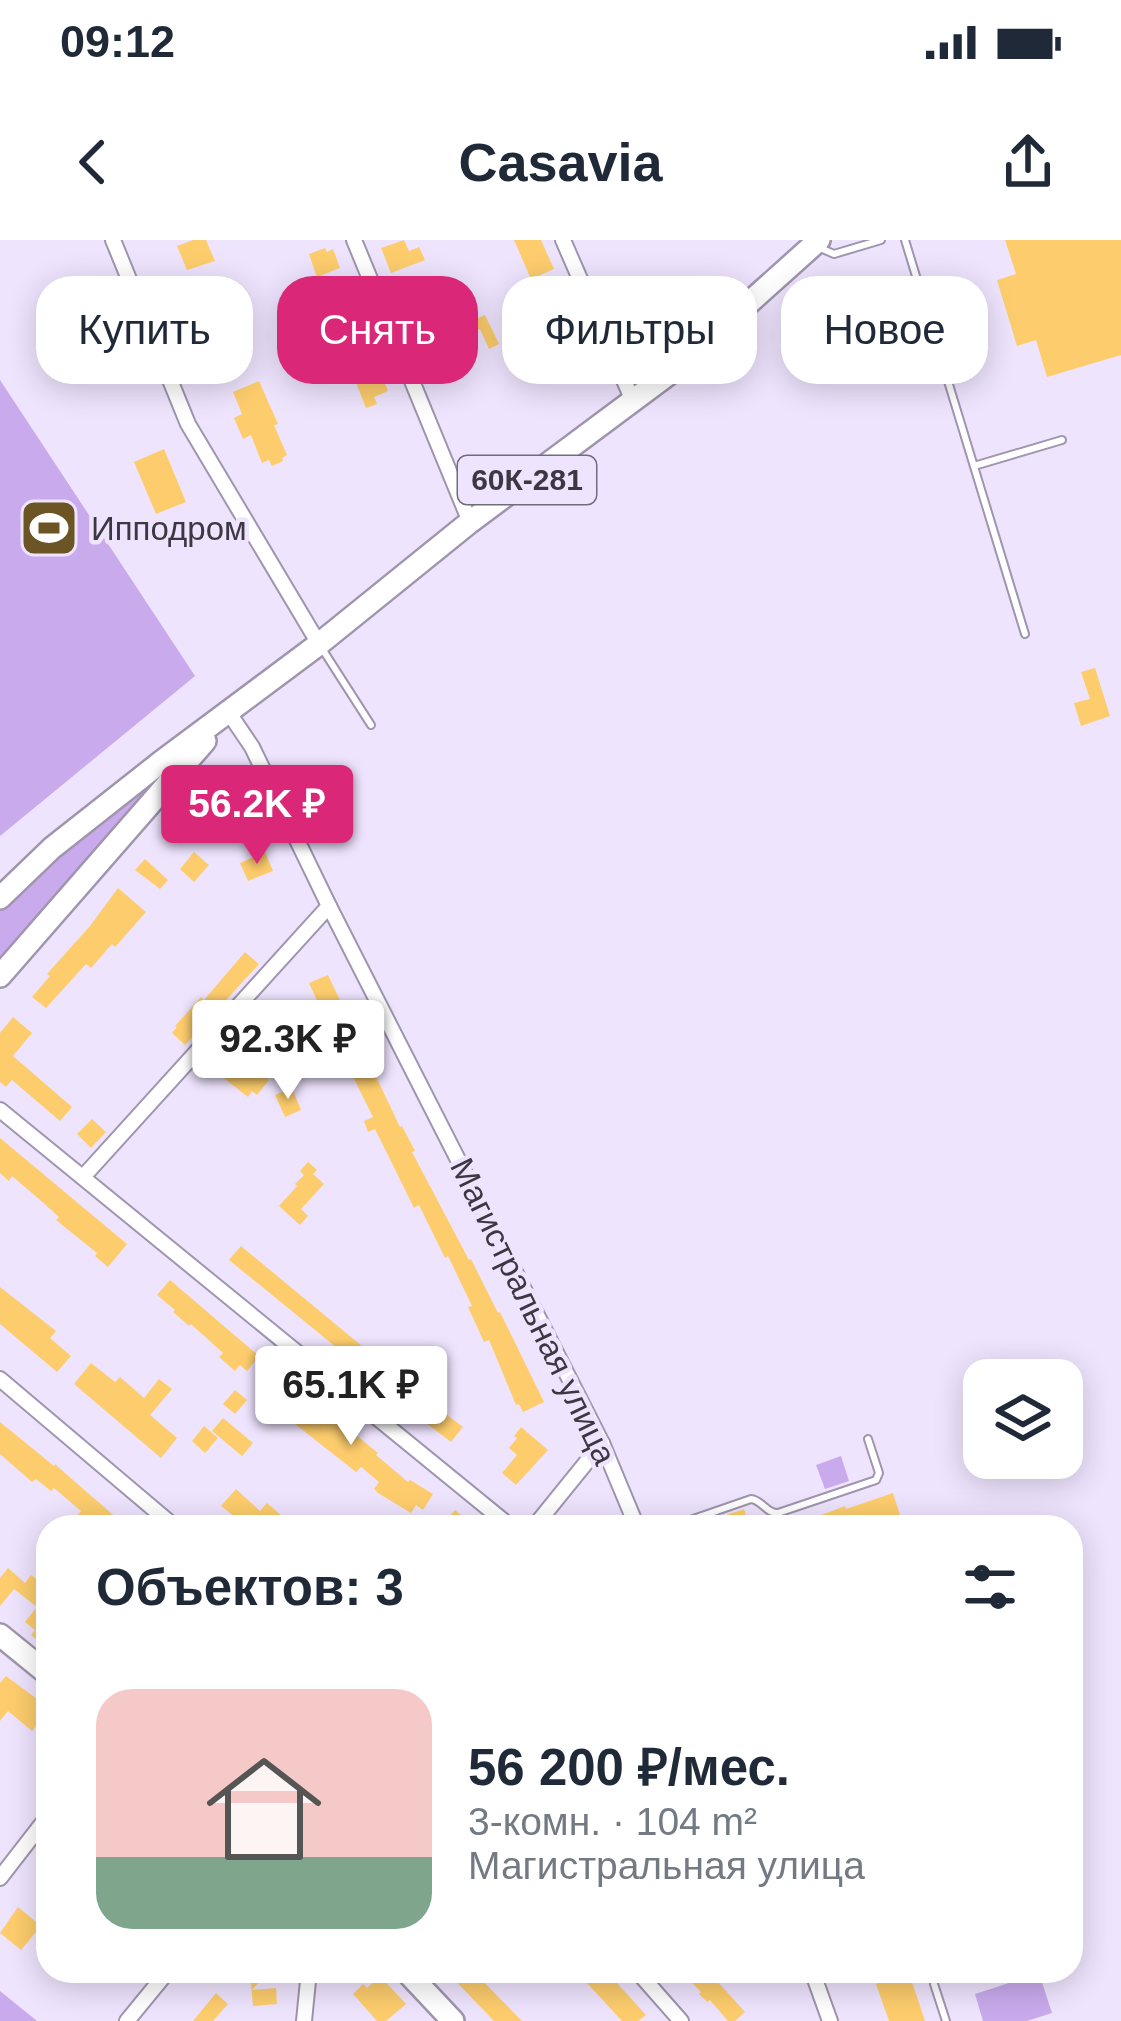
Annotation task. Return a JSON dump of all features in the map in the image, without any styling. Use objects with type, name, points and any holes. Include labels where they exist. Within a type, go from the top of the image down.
[{"type":"main road","name":"60К-281","points":[[229,713],[674,370],[817,243]]},
{"type":"main road","points":[[0,898],[52,848],[229,713]]},
{"type":"main road","points":[[0,976],[229,713]]},
{"type":"main road","points":[[0,1635],[36,1664]]},
{"type":"main road","points":[[417,1983],[453,2021]]},
{"type":"street","points":[[113,240],[188,424],[319,644]]},
{"type":"street","points":[[354,240],[470,523]]},
{"type":"street","points":[[563,240],[633,401]]},
{"type":"street","name":"Магистральная улица","points":[[229,713],[253,747],[602,1443],[632,1515]]},
{"type":"street","points":[[83,1178],[329,905]]},
{"type":"street","points":[[0,1110],[496,1515]]},
{"type":"street","points":[[0,1378],[161,1515]]},
{"type":"street","points":[[544,1515],[602,1443]]},
{"type":"street","points":[[0,1878],[36,1832]]},
{"type":"street","points":[[127,2021],[158,1983]]},
{"type":"street","points":[[304,2021],[308,1983]]},
{"type":"street","points":[[648,1983],[681,2021]]},
{"type":"street","points":[[816,1983],[830,2021]]},
{"type":"lane","points":[[817,243],[833,254],[881,240]]},
{"type":"lane","points":[[905,240],[1024,634]]},
{"type":"lane","points":[[974,466],[1062,440]]},
{"type":"lane","points":[[319,644],[371,725]]},
{"type":"lane","points":[[705,1515],[752,1499],[778,1513],[876,1480],[879,1473],[868,1439]]},
{"type":"lane","points":[[934,1984],[946,2021]]},
{"type":"shaded area","name":"Ипподром","points":[[0,380],[195,676],[0,836]]},
{"type":"shaded area","points":[[229,713],[0,979],[0,898]]},
{"type":"shaded area","points":[[841,1456],[849,1481],[825,1489],[816,1465]]},
{"type":"shaded area","points":[[1009,1983],[1042,1983],[1052,2013],[1027,2021],[983,2021],[975,1994]]},
{"type":"shaded area","points":[[0,1991],[37,2021],[0,2021]]},
{"type":"building","points":[[206,240],[215,261],[187,270],[177,246]]},
{"type":"building","points":[[404,240],[409,251],[419,247],[425,260],[391,273],[381,248]]},
{"type":"building","points":[[514,240],[541,240],[554,269],[530,276]]},
{"type":"building","points":[[1005,240],[1121,240],[1121,355],[1047,377],[1036,340],[1017,346],[997,280],[1016,274]]},
{"type":"building","points":[[333,249],[340,268],[317,276],[309,254]]},
{"type":"building","points":[[485,315],[499,344],[489,349],[478,318]]},
{"type":"building","points":[[259,381],[287,455],[272,466],[269,460],[262,463],[251,435],[243,439],[234,418],[242,414],[233,392]]},
{"type":"building","points":[[357,384],[385,384],[388,391],[374,397],[377,404],[366,408]]},
{"type":"building","points":[[164,449],[186,502],[156,514],[134,462]]},
{"type":"building","points":[[1095,668],[1110,716],[1081,726],[1074,703],[1090,699],[1081,672]]},
{"type":"building","points":[[194,852],[209,865],[194,882],[180,869]]},
{"type":"building","points":[[265,852],[273,871],[248,881],[240,863]]},
{"type":"building","points":[[145,859],[168,880],[160,889],[135,870]]},
{"type":"building","points":[[118,888],[146,912],[91,968],[86,964],[46,1008],[32,997]]},
{"type":"building","points":[[245,952],[259,964],[185,1045],[172,1033],[175,1026]]},
{"type":"building","points":[[328,975],[412,1152],[544,1402],[523,1412],[489,1340],[484,1342],[448,1256],[445,1258],[419,1205],[414,1208],[375,1129],[368,1132],[364,1121],[373,1117],[338,1038],[331,1041],[309,983]]},
{"type":"building","points":[[13,1017],[32,1033],[13,1056],[72,1107],[60,1121],[12,1080],[6,1087],[0,1082],[0,1033]]},
{"type":"building","points":[[226,1052],[250,1072],[254,1068],[269,1080],[257,1095],[252,1091],[248,1097],[212,1069]]},
{"type":"building","points":[[292,1088],[301,1110],[285,1117],[275,1095]]},
{"type":"building","points":[[92,1119],[106,1132],[91,1148],[77,1134]]},
{"type":"building","points":[[0,1138],[127,1244],[108,1267],[39,1199],[12,1176],[9,1181],[0,1173]]},
{"type":"building","points":[[308,1162],[324,1184],[301,1209],[308,1216],[300,1225],[279,1206],[297,1186]]},
{"type":"building","points":[[241,1246],[374,1356],[378,1350],[415,1381],[438,1403],[435,1406],[463,1427],[451,1442],[229,1260]]},
{"type":"building","points":[[170,1280],[259,1356],[247,1371],[240,1365],[235,1371],[219,1357],[223,1353],[157,1295]]},
{"type":"building","points":[[0,1287],[56,1331],[50,1338],[71,1356],[57,1372],[0,1324]]},
{"type":"building","points":[[91,1363],[115,1382],[120,1377],[144,1398],[159,1379],[172,1389],[150,1415],[177,1438],[161,1458],[74,1384]]},
{"type":"building","points":[[286,1378],[408,1482],[433,1494],[423,1510],[416,1505],[411,1513],[378,1493],[374,1489],[379,1482],[361,1467],[356,1472],[295,1424],[301,1417],[272,1395]]},
{"type":"building","points":[[235,1390],[247,1400],[235,1414],[223,1404]]},
{"type":"building","points":[[223,1418],[253,1443],[242,1456],[212,1431]]},
{"type":"building","points":[[0,1422],[113,1515],[78,1515],[81,1511],[54,1488],[51,1491],[36,1479],[32,1482],[0,1454]]},
{"type":"building","points":[[204,1426],[218,1438],[205,1453],[192,1441]]},
{"type":"building","points":[[521,1427],[548,1450],[516,1485],[502,1473],[517,1455],[509,1448]]},
{"type":"building","points":[[236,1489],[260,1511],[267,1503],[281,1515],[233,1515],[221,1506]]},
{"type":"building","points":[[893,1493],[900,1515],[821,1515]]},
{"type":"building","points":[[8,1568],[25,1583],[31,1575],[36,1579],[36,1606],[14,1589],[0,1606],[0,1578]]},
{"type":"building","points":[[36,1608],[36,1639],[31,1635],[35,1630],[25,1622]]},
{"type":"building","points":[[6,1676],[36,1698],[32,1731],[8,1711],[0,1721],[0,1683]]},
{"type":"building","points":[[18,1907],[36,1922],[36,1932],[21,1950],[0,1933]]},
{"type":"building","points":[[251,1983],[258,1983],[252,1990],[276,1988],[277,2004],[253,2006]]},
{"type":"building","points":[[386,1983],[406,2004],[386,2021],[377,2021],[353,1994],[363,1984],[367,1988]]},
{"type":"building","points":[[458,1983],[485,1983],[522,2021],[494,2021]]},
{"type":"building","points":[[587,1983],[617,1983],[646,2015],[638,2021],[622,2021]]},
{"type":"building","points":[[692,1983],[719,1983],[745,2012],[728,2021]]},
{"type":"building","points":[[912,1983],[925,2021],[889,2021],[876,1984]]},
{"type":"building","points":[[216,1993],[228,2004],[213,2021],[193,2021]]},
{"type":"place","name":"Ипподром","points":[[49,528]]}]
